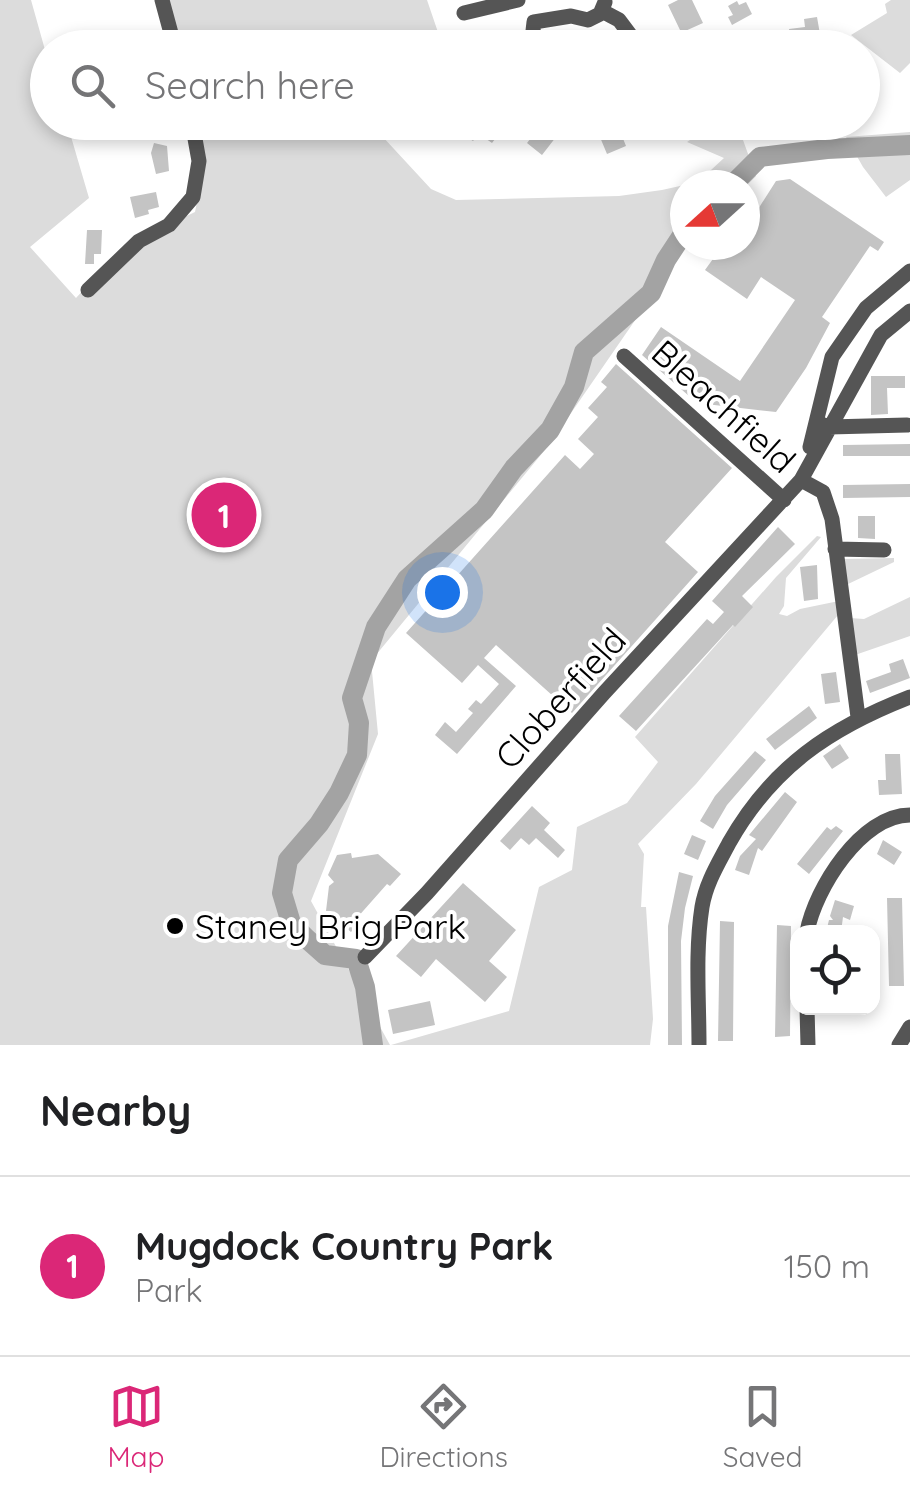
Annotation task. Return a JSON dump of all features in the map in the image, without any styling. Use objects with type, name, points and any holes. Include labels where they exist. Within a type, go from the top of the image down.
[{"type":"street","points":[[162,0],[170,30]]},
{"type":"street","points":[[464,13],[518,0]]},
{"type":"street","points":[[533,30],[534,22],[571,16],[588,20],[606,3],[626,30]]},
{"type":"street","points":[[88,290],[139,241],[169,225],[193,197],[199,161],[195,140]]},
{"type":"street","points":[[823,424],[832,358],[866,308],[910,271]]},
{"type":"street","points":[[858,717],[832,519],[823,492],[802,480],[823,424],[881,335],[910,311]]},
{"type":"street","name":"Bleachfield","points":[[624,356],[784,500]]},
{"type":"street","points":[[823,424],[907,425]]},
{"type":"street","name":"Cloberfield","points":[[365,957],[427,894],[604,693],[802,480]]},
{"type":"street","points":[[836,549],[884,550]]},
{"type":"street","points":[[699,1045],[699,938],[703,903],[712,874],[742,822],[788,765],[858,717],[910,697]]},
{"type":"street","points":[[809,925],[812,910],[848,854],[881,820],[910,814]]},
{"type":"street","points":[[807,1015],[808,1045]]},
{"type":"street","points":[[899,1045],[910,1027]]},
{"type":"shaded area","points":[[0,0],[31,0],[39,30],[30,30],[30,140],[72,140],[89,198],[30,247],[76,298],[124,246],[195,212],[205,161],[201,140],[386,140],[431,189],[456,200],[619,196],[670,188],[670,260],[677,260],[549,445],[371,661],[378,734],[311,901],[390,1045],[0,1045]]},
{"type":"shaded area","points":[[168,0],[427,0],[437,30],[175,30]]},
{"type":"shaded area","points":[[891,0],[910,0],[910,63],[900,73],[880,57],[880,30],[859,30],[887,13],[885,4]]},
{"type":"shaded area","points":[[910,132],[910,180],[886,197],[848,140],[880,140],[880,134]]},
{"type":"shaded area","points":[[690,140],[743,140],[754,170],[711,170],[724,158],[687,142]]},
{"type":"shaded area","points":[[817,536],[821,537],[786,578],[784,606],[779,614],[787,616],[800,609],[837,602],[838,615],[696,784],[638,844],[644,854],[641,907],[646,907],[653,1019],[650,1045],[391,1045],[509,1011],[539,887],[572,870],[577,827],[627,803],[658,762],[635,737]]},
{"type":"shaded area","points":[[894,558],[894,562],[846,585],[843,559]]},
{"type":"shaded area","points":[[910,597],[910,636],[855,655],[850,618],[864,619]]},
{"type":"building","points":[[692,0],[703,23],[680,30],[668,5]]},
{"type":"building","points":[[737,1],[739,5],[746,2],[752,14],[732,25],[728,17],[733,15],[728,6]]},
{"type":"building","points":[[817,17],[819,30],[789,30],[805,27],[804,19]]},
{"type":"building","points":[[529,140],[554,140],[542,155],[527,143]]},
{"type":"building","points":[[601,140],[624,140],[626,146],[607,154]]},
{"type":"building","points":[[154,143],[167,146],[169,171],[156,174],[151,153]]},
{"type":"building","points":[[790,179],[884,242],[878,251],[870,246],[822,317],[830,323],[776,412],[697,403],[642,355],[661,327],[740,381],[795,300],[761,277],[747,299],[705,270],[712,260],[760,260],[760,206],[776,181]]},
{"type":"building","points":[[156,192],[159,207],[135,218],[130,197]]},
{"type":"building","points":[[87,230],[102,230],[101,254],[94,254],[94,264],[85,264]]},
{"type":"building","points":[[616,364],[732,468],[665,542],[698,572],[572,713],[496,645],[484,658],[516,686],[457,754],[435,735],[445,722],[456,732],[473,713],[468,709],[476,700],[481,704],[499,684],[478,665],[462,683],[406,633],[565,455],[580,469],[594,454],[578,439],[598,417],[588,408],[607,387],[601,382]]},
{"type":"building","points":[[871,376],[905,376],[905,388],[887,388],[888,414],[871,415]]},
{"type":"building","points":[[910,444],[910,456],[843,456],[843,445]]},
{"type":"building","points":[[910,484],[910,497],[843,498],[843,485]]},
{"type":"building","points":[[858,516],[875,516],[875,539],[858,538]]},
{"type":"building","points":[[778,527],[795,544],[742,596],[753,607],[636,731],[619,716],[707,619],[713,624],[724,612],[712,601]]},
{"type":"building","points":[[817,565],[818,599],[804,601],[800,567]]},
{"type":"building","points":[[903,659],[910,678],[870,693],[866,681],[891,672],[889,664]]},
{"type":"building","points":[[836,672],[840,702],[825,704],[821,674]]},
{"type":"building","points":[[809,706],[817,718],[775,750],[766,739]]},
{"type":"building","points":[[840,744],[849,758],[832,769],[823,756]]},
{"type":"building","points":[[755,751],[766,760],[727,805],[713,829],[700,821],[715,796]]},
{"type":"building","points":[[885,754],[900,754],[902,794],[879,795],[878,780],[886,780]]},
{"type":"building","points":[[785,792],[797,802],[762,851],[758,848],[749,875],[735,870],[740,856],[756,839],[749,835]]},
{"type":"building","points":[[532,806],[550,823],[544,830],[565,850],[558,858],[536,838],[529,845],[521,838],[510,850],[500,841]]},
{"type":"building","points":[[836,826],[843,831],[809,874],[797,864],[827,827],[831,830]]},
{"type":"building","points":[[692,835],[706,841],[698,860],[684,854]]},
{"type":"building","points":[[883,840],[902,852],[894,865],[877,854]]},
{"type":"building","points":[[351,853],[352,858],[378,854],[401,874],[356,919],[360,922],[351,932],[326,911],[329,886],[334,882],[328,875],[337,855]]},
{"type":"building","points":[[679,872],[693,876],[681,941],[682,1045],[668,1045],[668,926]]},
{"type":"building","points":[[463,883],[516,930],[489,961],[507,977],[485,1002],[436,959],[421,977],[396,956]]},
{"type":"building","points":[[887,898],[902,898],[904,986],[889,986]]},
{"type":"building","points":[[835,900],[854,906],[850,920],[843,917],[842,925],[828,925],[833,920],[830,916]]},
{"type":"building","points":[[720,921],[734,922],[733,1041],[718,1041]]},
{"type":"building","points":[[777,925],[790,926],[790,1036],[775,1037]]},
{"type":"building","points":[[430,1001],[435,1025],[393,1034],[388,1010]]},
{"type":"waterway","points":[[747,170],[760,157],[910,145]]},
{"type":"waterway","points":[[373,1045],[365,987],[356,959],[325,955],[291,923],[282,893],[288,860],[319,824],[357,755],[359,723],[352,698],[376,627],[407,579],[484,510],[514,468],[550,430],[574,387],[584,352],[651,293],[670,254]]},
{"type":"place","name":"Mugdock Country Park","points":[[224,515]]},
{"type":"place","name":"Staney Brig Park","points":[[175,926]]}]
